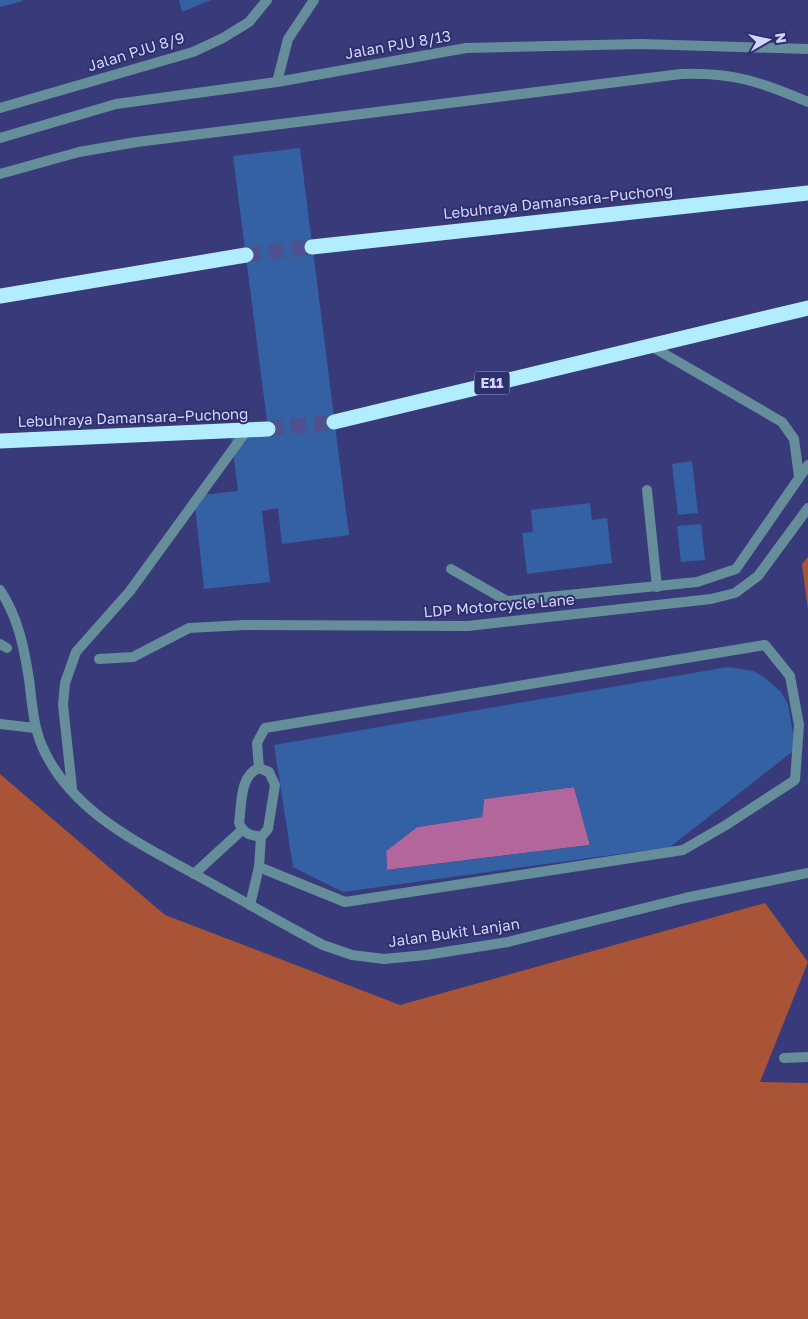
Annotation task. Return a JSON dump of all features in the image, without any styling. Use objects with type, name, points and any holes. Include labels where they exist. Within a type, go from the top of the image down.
[{"type":"highway","name":"Lebuhraya Damansara–Puchong","points":[[312,247],[808,193]]},
{"type":"highway","points":[[0,296],[246,255]]},
{"type":"highway","name":"E11","points":[[334,422],[808,308]]},
{"type":"highway","name":"Lebuhraya Damansara–Puchong","points":[[0,441],[268,430]]},
{"type":"street","name":"Jalan PJU 8/9","points":[[0,108],[193,52],[223,38],[249,22],[267,0]]},
{"type":"street","points":[[277,82],[288,39],[314,0]]},
{"type":"street","name":"Jalan PJU 8/13","points":[[0,138],[116,104],[277,82],[466,48],[641,44],[808,49]]},
{"type":"street","points":[[0,174],[79,152],[137,142],[681,74],[706,73],[738,76],[808,102]]},
{"type":"street","points":[[649,345],[782,422],[794,439],[799,476]]},
{"type":"street","points":[[72,791],[63,705],[65,683],[76,652],[130,591],[247,430]]},
{"type":"street","points":[[450,569],[507,601],[697,582],[736,569],[808,464]]},
{"type":"street","points":[[647,490],[657,587]]},
{"type":"street","name":"LDP Motorcycle Lane","points":[[99,659],[133,656],[189,628],[244,625],[468,626],[711,599],[735,593],[758,576],[808,508]]},
{"type":"street","name":"Jalan Bukit Lanjan","points":[[0,590],[19,628],[35,728],[43,748],[72,791],[85,805],[131,840],[323,945],[352,955],[384,959],[426,955],[508,942],[685,898],[808,873]]},
{"type":"street","points":[[259,768],[257,743],[265,728],[765,645],[790,676],[799,725],[795,780],[726,826],[683,850],[345,902],[259,867]]},
{"type":"street","points":[[0,724],[35,728]]},
{"type":"street","points":[[250,905],[259,867],[261,837],[268,830],[275,785],[268,772],[259,768],[252,771],[246,778],[240,823],[242,830],[248,835],[261,837]]},
{"type":"street","points":[[194,874],[242,830]]},
{"type":"street","points":[[784,1058],[808,1057]]},
{"type":"shaded area","points":[[808,557],[808,610],[802,564]]},
{"type":"shaded area","points":[[0,774],[165,915],[400,1005],[765,903],[808,962],[760,1082],[808,1083],[808,1319],[0,1319]]},
{"type":"shaded area","points":[[574,787],[590,845],[387,870],[386,851],[417,827],[482,817],[484,799]]},
{"type":"building","points":[[0,0],[23,0],[23,1],[0,7]]},
{"type":"building","points":[[179,0],[211,0],[182,12]]},
{"type":"building","points":[[300,148],[349,535],[282,544],[278,508],[262,511],[270,582],[204,589],[194,496],[238,491],[231,436],[268,429],[233,156]]},
{"type":"building","points":[[692,461],[698,513],[678,515],[672,464]]},
{"type":"building","points":[[590,503],[592,520],[607,518],[612,563],[527,574],[522,533],[533,532],[531,510]]},
{"type":"building","points":[[701,524],[705,560],[681,562],[677,526]]},
{"type":"building","points":[[728,667],[753,671],[764,677],[781,692],[788,704],[796,749],[670,847],[343,892],[293,867],[274,745]],"holes":[[[574,787],[590,845],[387,870],[386,851],[417,827],[482,817],[484,799]]]},
{"type":"tunnel","points":[[246,255],[312,247]]},
{"type":"tunnel","points":[[268,429],[334,422]]}]
